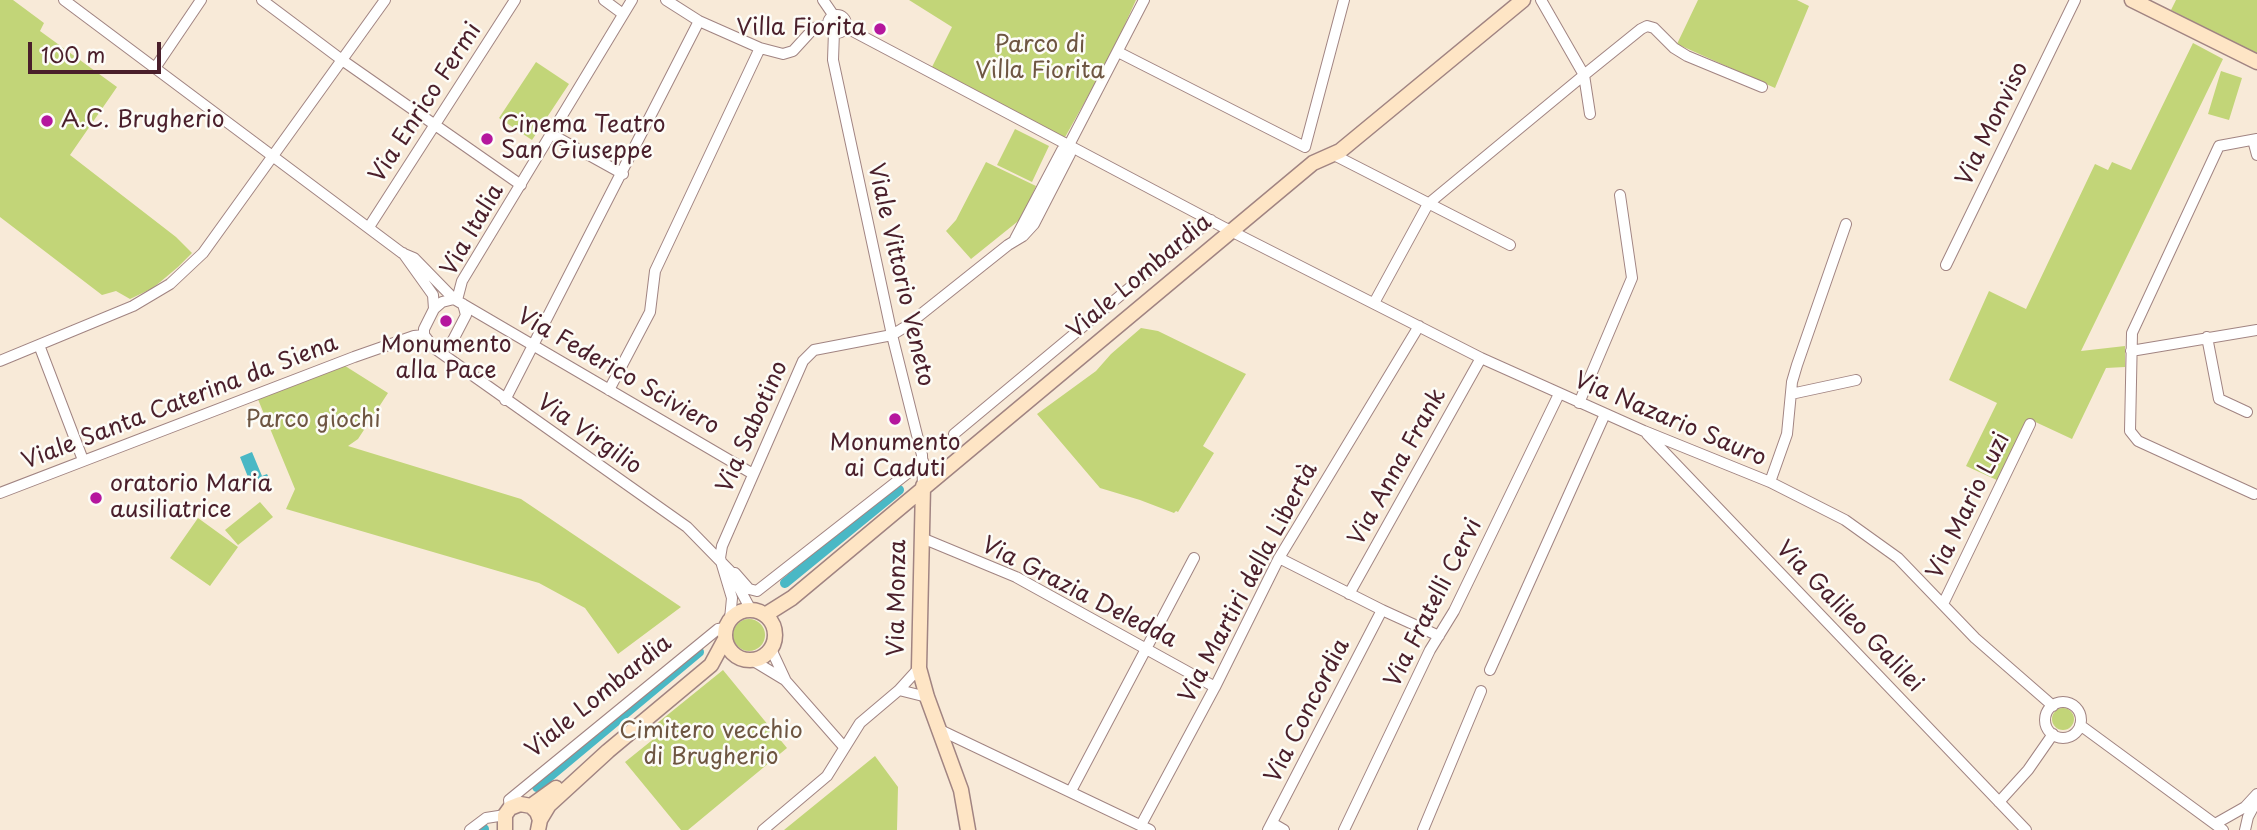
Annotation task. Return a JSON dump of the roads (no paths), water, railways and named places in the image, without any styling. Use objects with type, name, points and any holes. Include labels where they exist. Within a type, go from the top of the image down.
[{"type":"main road","name":"Viale Lombardia","points":[[775,631],[792,598],[923,486],[1313,163],[1334,155],[1523,0]]},
{"type":"main road","points":[[2132,0],[2257,62]]},
{"type":"main road","name":"Via Monza","points":[[923,486],[919,668],[961,790],[968,830]]},
{"type":"main road","name":"Viale Lombardia","points":[[758,612],[792,598]]},
{"type":"main road","points":[[743,611],[758,612],[775,631],[775,637],[771,649],[763,657],[746,659],[727,648],[726,629],[743,611]]},
{"type":"main road","name":"Viale Lombardia","points":[[711,665],[726,629]]},
{"type":"main road","name":"Viale Lombardia","points":[[539,825],[549,805],[608,751],[711,665],[729,659],[746,659]]},
{"type":"main road","name":"Viale Lombardia","points":[[531,806],[608,751]]},
{"type":"main road","points":[[505,822],[520,804],[531,806],[537,812],[539,825]]},
{"type":"street","points":[[64,0],[402,253],[433,295],[434,309],[424,335],[434,348],[449,345],[466,315],[458,301],[442,302],[434,309]]},
{"type":"street","points":[[155,68],[201,0]]},
{"type":"street","points":[[262,0],[342,60],[522,185]]},
{"type":"street","points":[[0,360],[133,306],[170,284],[203,253],[384,0]]},
{"type":"street","name":"Via Enrico Fermi","points":[[369,227],[515,0]]},
{"type":"street","points":[[604,0],[623,13]]},
{"type":"street","name":"Via Italia","points":[[458,301],[462,281],[632,0]]},
{"type":"street","points":[[666,0],[699,22],[760,48],[783,54],[791,53],[811,30],[832,24],[840,15],[844,18],[845,27],[842,31],[832,24],[824,2]]},
{"type":"street","points":[[892,335],[912,323],[1008,245],[1028,232],[1070,154],[1069,145],[1144,0]]},
{"type":"street","points":[[1118,52],[1304,147],[1344,0]]},
{"type":"street","points":[[1541,0],[1584,75],[1590,114]]},
{"type":"street","name":"Via Monviso","points":[[1947,265],[2075,0]]},
{"type":"street","points":[[505,400],[699,22]]},
{"type":"street","name":"Viale Vittorio Veneto","points":[[832,24],[835,72],[892,335],[923,461],[923,486]]},
{"type":"street","points":[[1374,303],[1428,204],[1641,29],[1647,26],[1654,28],[1687,56],[1762,87]]},
{"type":"street","name":"Via Nazario Sauro","points":[[845,27],[1230,231],[1481,358],[1644,431],[1770,482],[1832,513],[1870,536],[1902,561],[1986,648],[2053,706]]},
{"type":"street","points":[[609,390],[650,312],[655,271],[760,48]]},
{"type":"street","points":[[551,134],[623,174]]},
{"type":"street","points":[[2254,494],[2138,441],[2130,431],[2132,333],[2219,146],[2255,139],[2257,155]]},
{"type":"street","points":[[1334,155],[1510,245]]},
{"type":"street","points":[[1579,403],[1632,278],[1620,195]]},
{"type":"street","name":"Viale Lombardia","points":[[954,434],[1211,220]]},
{"type":"street","points":[[1770,482],[1786,438],[1797,365],[1846,224]]},
{"type":"street","name":"Via Federico Sciviero","points":[[402,253],[414,258],[458,301],[753,474]]},
{"type":"street","name":"Via Martiri della Libertà","points":[[1146,828],[1279,558],[1419,326]]},
{"type":"street","points":[[2132,351],[2257,330]]},
{"type":"street","name":"Viale Santa Caterina da Siena","points":[[0,493],[374,350],[424,335]]},
{"type":"street","name":"Via Sabotino","points":[[720,558],[722,546],[803,361],[814,350],[892,335]]},
{"type":"street","points":[[2207,337],[2219,398],[2247,412]]},
{"type":"street","points":[[39,345],[83,460]]},
{"type":"street","name":"Via Virgilio","points":[[434,348],[687,527],[720,558],[758,612]]},
{"type":"street","name":"Via Anna Frank","points":[[1349,594],[1481,358]]},
{"type":"street","points":[[1791,394],[1856,380]]},
{"type":"street","name":"Via Fratelli Cervi","points":[[1344,830],[1559,394]]},
{"type":"street","points":[[1490,670],[1605,414]]},
{"type":"street","name":"Via Mario Luzi","points":[[1943,604],[2030,424]]},
{"type":"street","name":"Via Galileo Galilei","points":[[1644,431],[2026,830]]},
{"type":"street","points":[[720,558],[749,589],[757,591],[923,461]]},
{"type":"street","name":"Via Grazia Deledda","points":[[922,538],[1016,578],[1216,687]]},
{"type":"street","points":[[720,558],[732,598],[726,629]]},
{"type":"street","points":[[1071,791],[1144,648],[1194,558]]},
{"type":"street","points":[[1279,558],[1439,636]]},
{"type":"street","name":"Via Concordia","points":[[1270,827],[1382,610]]},
{"type":"street","name":"Viale Lombardia","points":[[505,822],[509,800],[718,629],[726,629]]},
{"type":"street","points":[[771,649],[785,680],[844,747]]},
{"type":"street","points":[[746,659],[785,680]]},
{"type":"street","points":[[763,830],[827,776],[860,723],[899,691],[919,668]]},
{"type":"street","points":[[899,691],[927,697]]},
{"type":"street","points":[[1423,830],[1481,691]]},
{"type":"street","points":[[2064,702],[2074,705],[2080,713],[2080,725],[2076,732],[2067,737],[2053,734],[2046,721],[2048,711],[2064,702]]},
{"type":"street","points":[[2080,725],[2219,827],[2257,794]]},
{"type":"street","points":[[938,729],[1146,828]]},
{"type":"street","points":[[1999,802],[2028,770],[2053,734]]},
{"type":"street","points":[[2245,830],[2257,800]]},
{"type":"street","points":[[470,830],[486,818],[505,822]]},
{"type":"street","points":[[1270,827],[1284,830]]},
{"type":"water","points":[[252,452],[262,476],[267,474],[270,480],[252,487],[240,457]]},
{"type":"waterway","points":[[785,583],[899,490]]},
{"type":"waterway","points":[[537,787],[699,652]]},
{"type":"place","name":"Villa Fiorita","points":[[880,29]]},
{"type":"place","name":"A.C. Brugherio","points":[[47,121]]},
{"type":"place","name":"Cinema Teatro San Giuseppe","points":[[487,139]]},
{"type":"place","name":"Monumento alla Pace","points":[[446,321]]},
{"type":"place","name":"Monumento ai Caduti","points":[[895,419]]},
{"type":"place","name":"oratorio Maria ausiliatrice","points":[[96,498]]},
{"type":"park label","name":"Parco di Villa Fiorita","points":[[1040,59]]},
{"type":"park label","name":"Parco giochi","points":[[313,421]]},
{"type":"park label","name":"Cimitero vecchio di Brugherio","points":[[711,745]]}]
